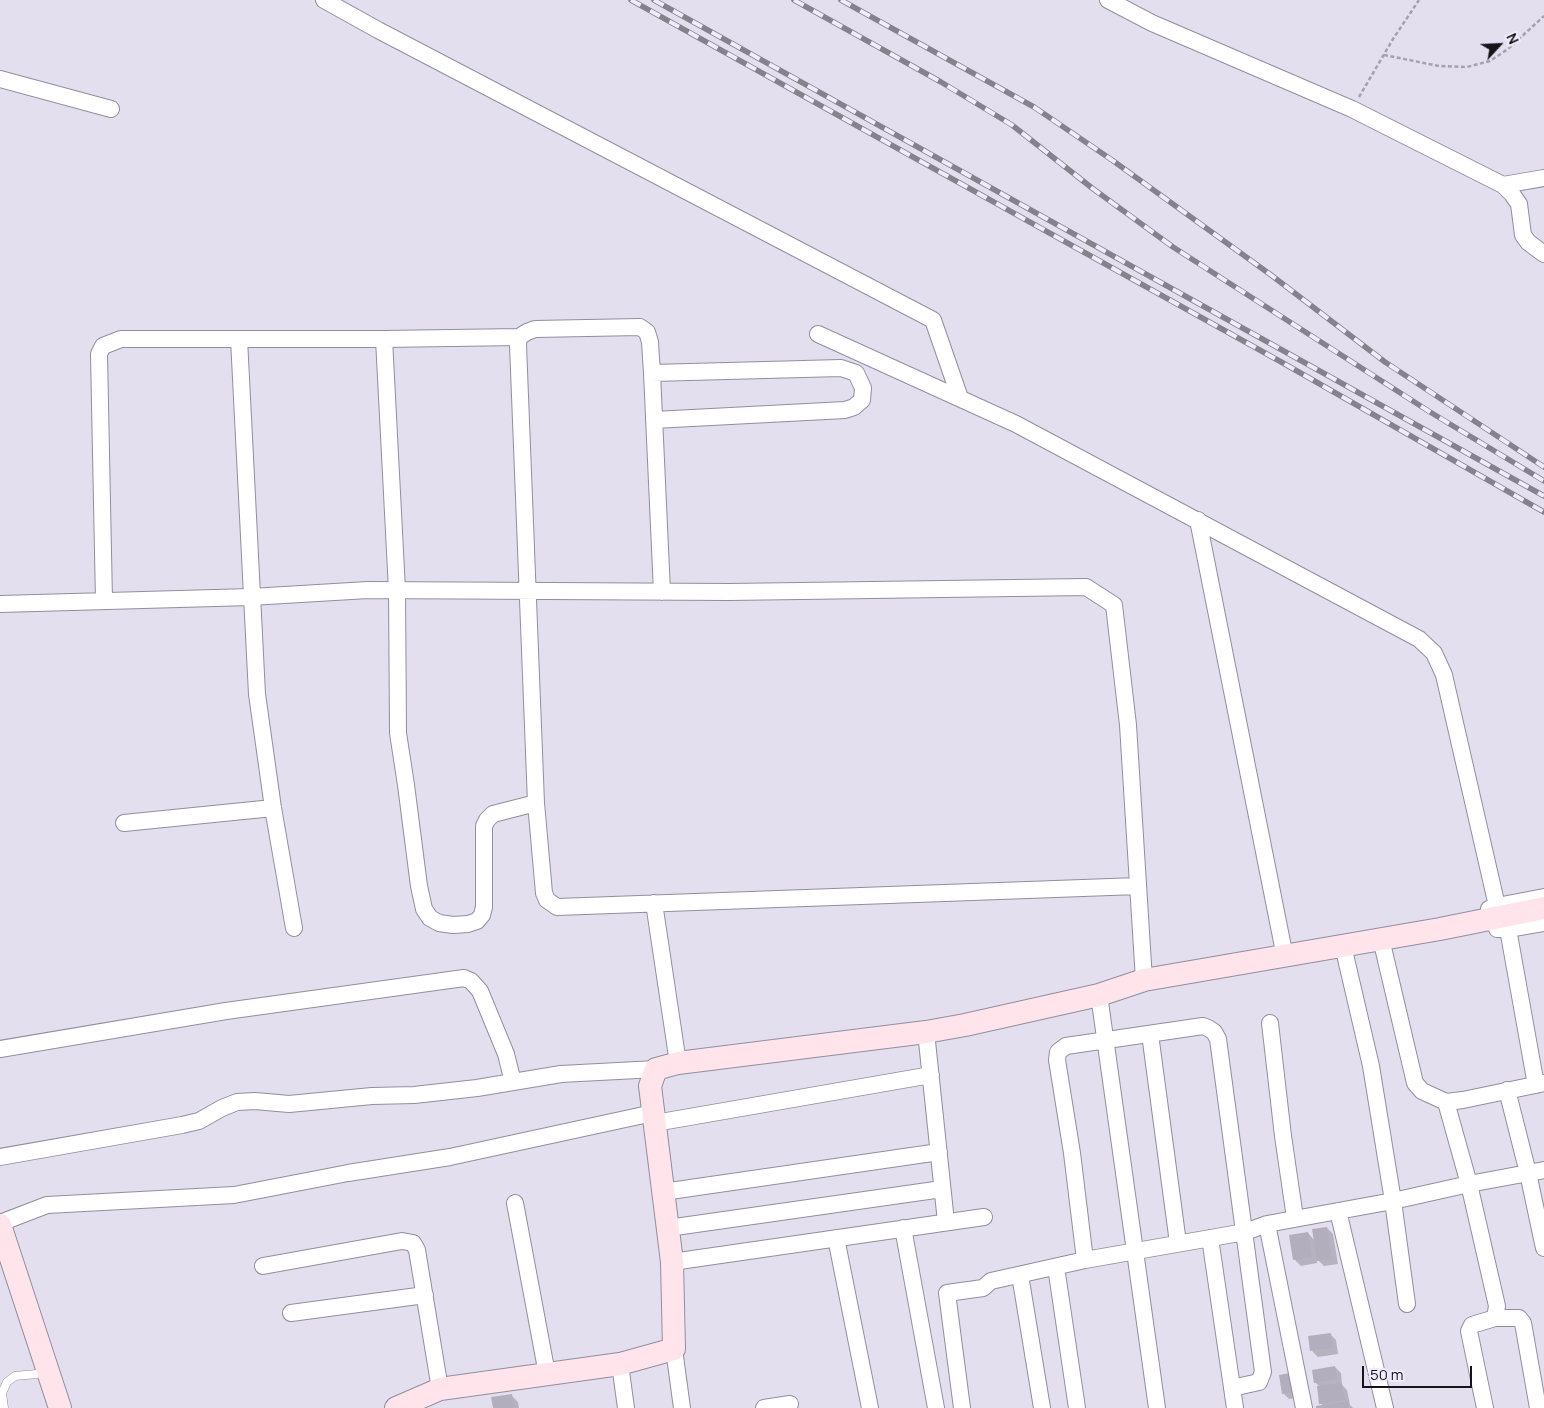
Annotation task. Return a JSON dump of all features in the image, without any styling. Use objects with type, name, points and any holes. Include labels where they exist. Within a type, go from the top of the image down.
[{"type":"street","points":[[324,0],[933,320],[960,398]]},
{"type":"street","points":[[1108,0],[1152,22],[1352,109],[1503,185],[1519,204],[1523,236],[1544,254]]},
{"type":"street","points":[[0,79],[111,109]]},
{"type":"street","points":[[1503,185],[1544,178]]},
{"type":"street","points":[[104,601],[99,354],[103,346],[120,339],[519,337],[535,329],[640,327],[647,332],[650,342],[662,592]]},
{"type":"street","points":[[818,334],[1016,424],[1419,639],[1434,653],[1444,675],[1497,906]]},
{"type":"street","points":[[519,337],[536,803],[544,893],[547,900],[557,906],[1138,886]]},
{"type":"street","points":[[239,339],[257,694],[273,808],[294,928]]},
{"type":"street","points":[[384,339],[397,590],[398,733],[417,874],[424,909],[430,918],[440,923],[453,925],[468,924],[477,921],[482,916],[484,907],[484,826],[493,814],[536,803]]},
{"type":"street","points":[[652,373],[841,368],[856,373],[863,388],[862,400],[854,407],[845,410],[654,420]]},
{"type":"street","points":[[1198,520],[1284,957]]},
{"type":"street","points":[[0,604],[251,597],[368,590],[662,592],[1086,588],[1114,606],[1128,726],[1144,980]]},
{"type":"street","points":[[124,823],[273,808]]},
{"type":"street","points":[[1440,929],[1497,906],[1544,897]]},
{"type":"street","points":[[654,903],[678,1063]]},
{"type":"street","points":[[0,1157],[199,1121],[237,1102],[255,1101],[289,1104],[372,1096],[414,1095],[477,1088],[561,1074],[656,1069],[678,1063],[926,1032],[1099,995],[1144,980],[1440,929],[1534,910]]},
{"type":"street","points":[[1440,929],[1508,929],[1544,923]]},
{"type":"street","points":[[1380,939],[1415,1084],[1422,1091],[1446,1102],[1540,1084],[1508,929]]},
{"type":"street","points":[[1343,946],[1371,1066],[1393,1201],[1407,1304]]},
{"type":"street","points":[[0,1049],[226,1011],[464,978],[471,981],[480,991],[506,1054],[513,1082]]},
{"type":"street","points":[[1099,995],[1157,1408]]},
{"type":"street","points":[[1270,1023],[1283,1136],[1296,1218]]},
{"type":"street","points":[[1086,1260],[1057,1060],[1058,1052],[1066,1046],[1203,1026],[1214,1032],[1218,1039],[1263,1372],[1259,1382],[1232,1388]]},
{"type":"street","points":[[926,1032],[946,1222]]},
{"type":"street","points":[[1150,1034],[1178,1243]]},
{"type":"street","points":[[656,1069],[650,1086],[672,1262],[674,1349],[682,1408]]},
{"type":"street","points":[[60,1408],[0,1224],[47,1205],[234,1195],[348,1173],[450,1157],[654,1118],[931,1075]]},
{"type":"street","points":[[1508,1090],[1536,1171],[1544,1248]]},
{"type":"street","points":[[1446,1102],[1469,1184],[1498,1306],[1495,1318]]},
{"type":"street","points":[[664,1192],[939,1152]]},
{"type":"street","points":[[962,1408],[947,1294],[983,1288],[991,1281],[1086,1260],[1244,1232],[1267,1224],[1393,1201],[1536,1171]]},
{"type":"street","points":[[668,1228],[942,1188]]},
{"type":"street","points":[[515,1203],[547,1374]]},
{"type":"street","points":[[1338,1211],[1385,1408]]},
{"type":"street","points":[[672,1262],[984,1217]]},
{"type":"street","points":[[1267,1224],[1304,1408]]},
{"type":"street","points":[[903,1228],[936,1408]]},
{"type":"street","points":[[836,1238],[870,1408]]},
{"type":"street","points":[[1210,1238],[1235,1408]]},
{"type":"street","points":[[263,1266],[402,1241],[413,1244],[417,1250],[440,1389]]},
{"type":"street","points":[[1056,1267],[1077,1408]]},
{"type":"street","points":[[1020,1274],[1042,1408]]},
{"type":"street","points":[[291,1313],[424,1295]]},
{"type":"street","points":[[1485,1408],[1469,1331],[1472,1325],[1495,1318],[1519,1318],[1523,1323],[1538,1408]]},
{"type":"street","points":[[396,1408],[418,1404],[440,1389],[620,1364],[674,1349]]},
{"type":"street","points":[[620,1364],[626,1408]]},
{"type":"street","points":[[764,1408],[790,1404]]},
{"type":"lane","points":[[4,1408],[2,1393],[7,1382],[15,1376],[49,1373]]},
{"type":"path","points":[[1352,109],[1419,0]]},
{"type":"path","points":[[1384,55],[1439,66],[1467,67],[1490,61],[1508,49],[1544,16]]},
{"type":"building","points":[[1327,1227],[1332,1259],[1317,1261],[1312,1229]]},
{"type":"building","points":[[1308,1232],[1312,1257],[1293,1260],[1289,1235]]},
{"type":"building","points":[[1331,1333],[1333,1348],[1310,1351],[1308,1336]]},
{"type":"building","points":[[1335,1366],[1337,1379],[1314,1383],[1312,1370]]},
{"type":"building","points":[[1295,1372],[1298,1391],[1282,1394],[1279,1375]]},
{"type":"building","points":[[1342,1383],[1345,1400],[1319,1404],[1317,1386]]},
{"type":"building","points":[[512,1394],[514,1408],[493,1408],[491,1397]]},
{"type":"building","points":[[1348,1401],[1349,1408],[1316,1408],[1316,1406]]},
{"type":"railway","points":[[631,0],[1283,363],[1544,512]]},
{"type":"railway","points":[[654,0],[1544,496]]},
{"type":"railway","points":[[794,0],[941,82],[1012,125],[1092,188],[1173,247],[1430,412],[1544,481]]},
{"type":"railway","points":[[841,0],[1034,107],[1112,160],[1271,275],[1385,362],[1544,467]]}]
